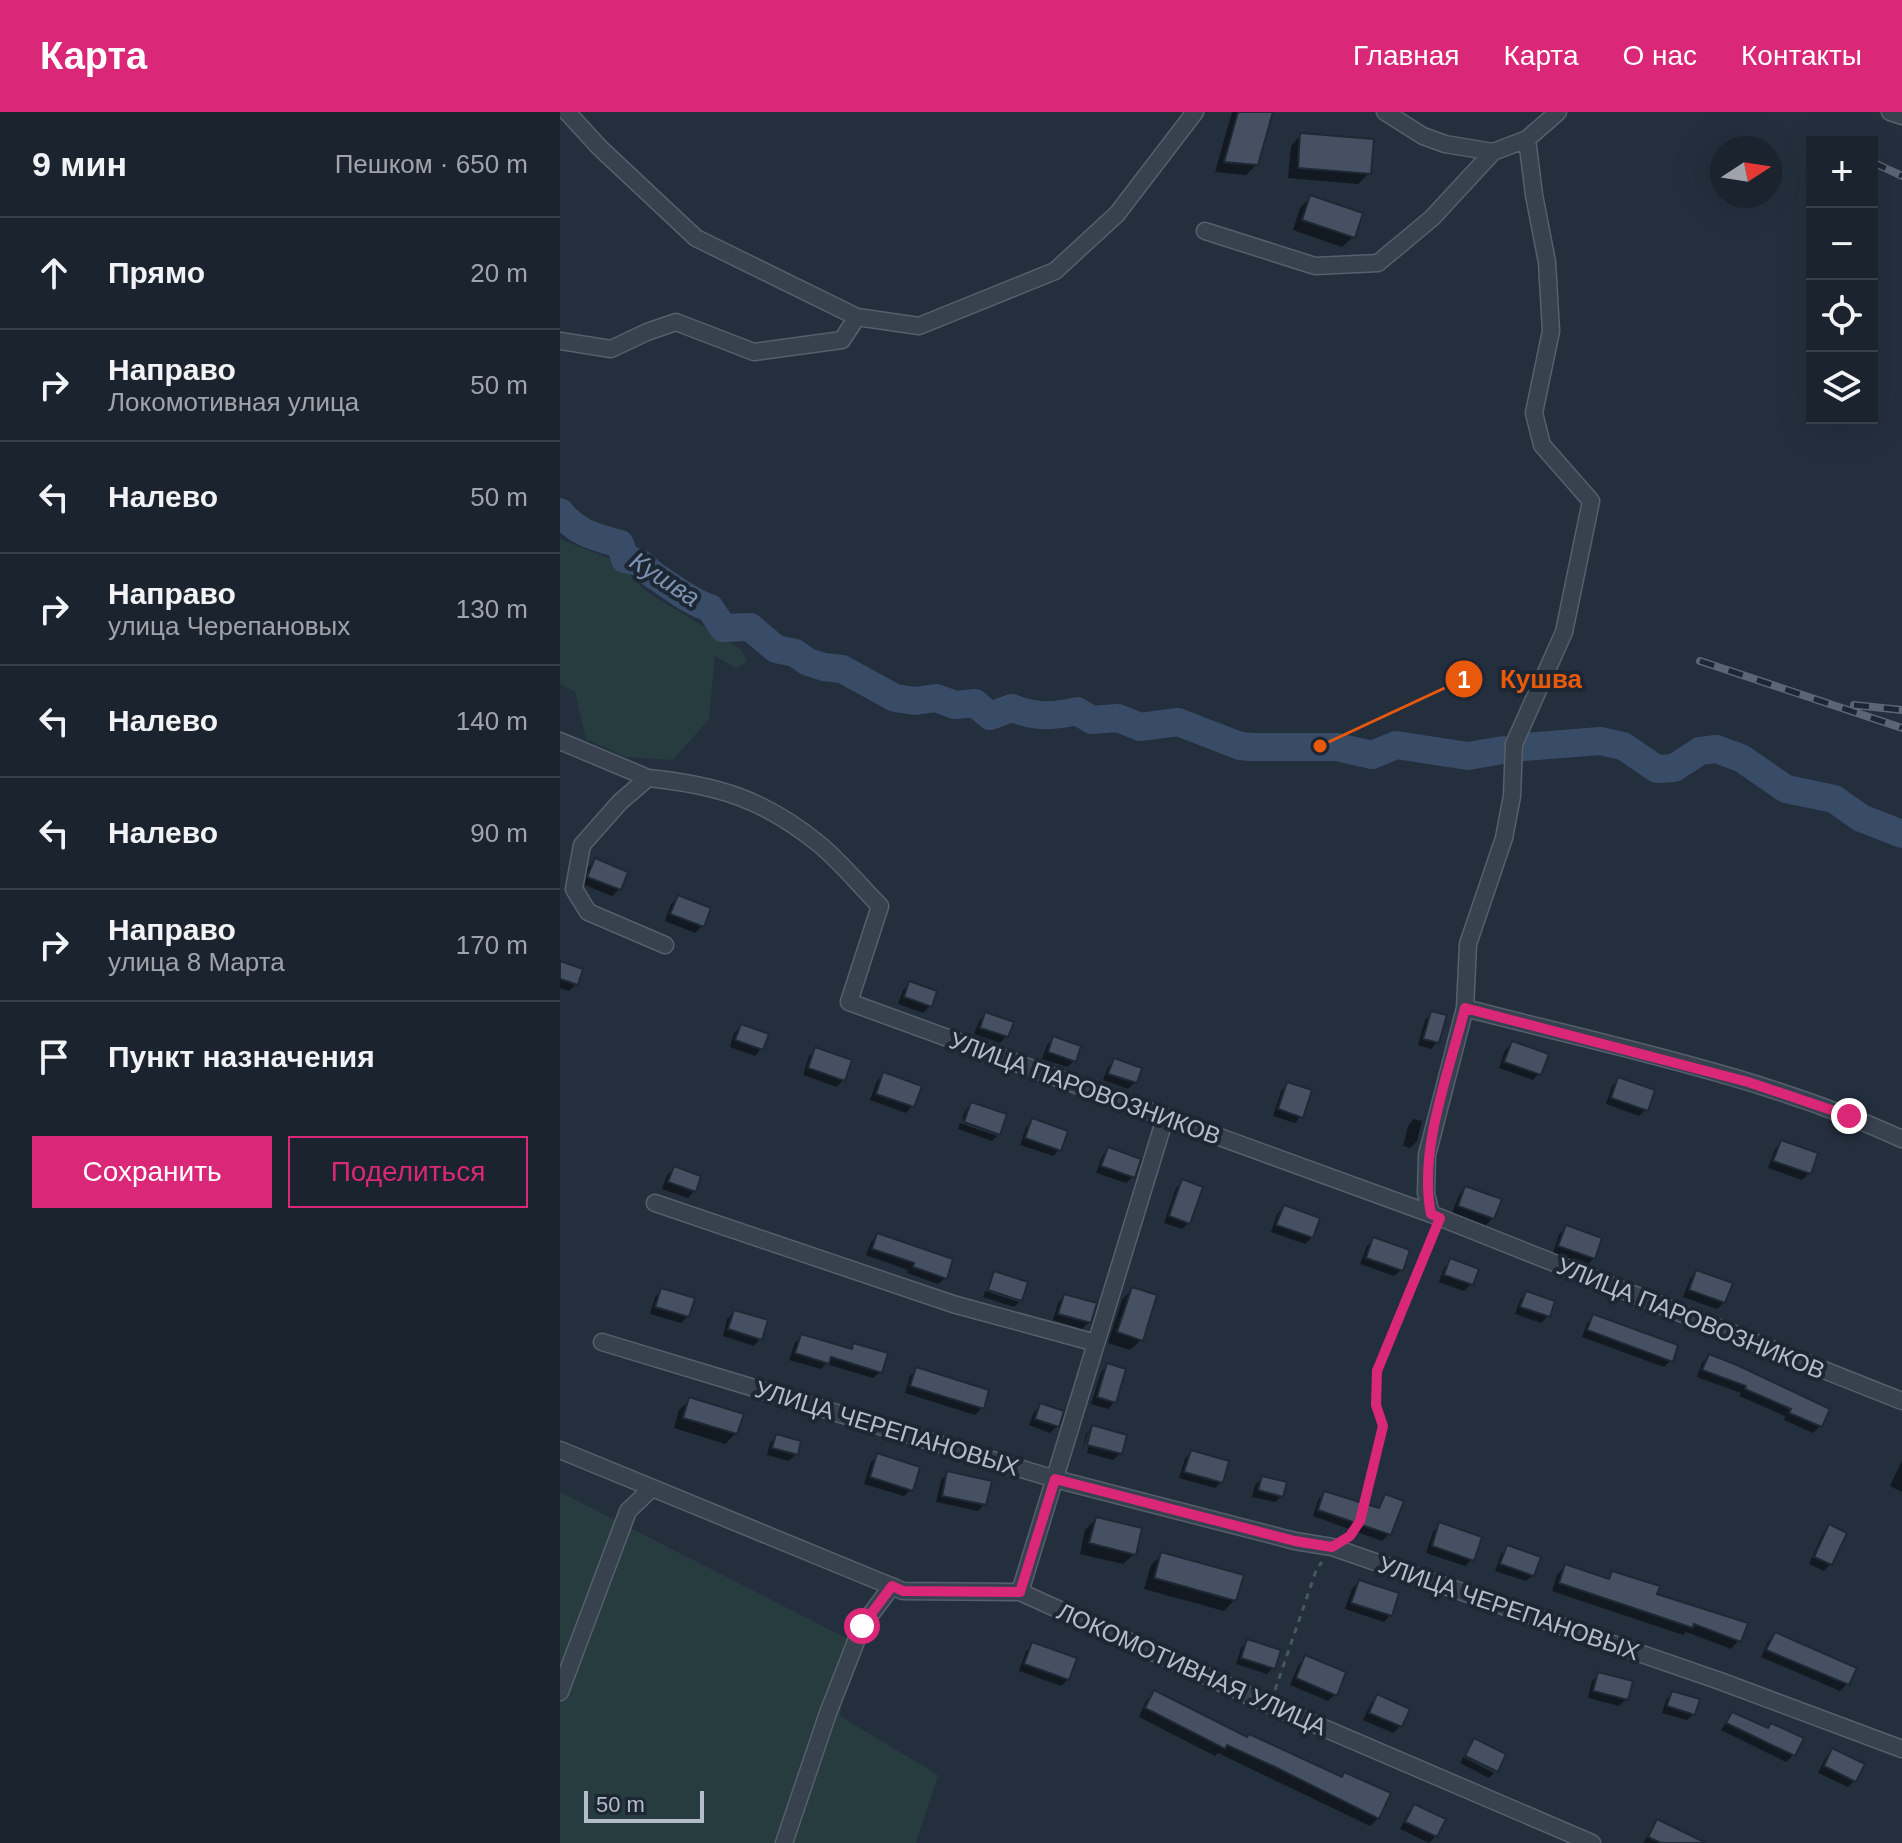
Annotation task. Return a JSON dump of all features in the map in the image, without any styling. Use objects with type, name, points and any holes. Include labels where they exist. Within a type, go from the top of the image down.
[{"type":"street","points":[[567,112],[600,148],[696,238],[857,317],[919,326],[1055,271],[1117,214],[1195,112]]},
{"type":"street","points":[[1385,112],[1423,136],[1445,144],[1493,152]]},
{"type":"street","points":[[1205,231],[1315,266],[1378,263],[1432,218],[1493,152],[1527,139],[1558,112]]},
{"type":"street","points":[[1890,112],[1902,116]]},
{"type":"street","points":[[1435,1216],[1426,1193],[1427,1155],[1465,1008],[1468,944],[1504,838],[1512,796],[1514,744],[1564,632],[1591,501],[1542,445],[1534,413],[1551,331],[1547,262],[1527,139]]},
{"type":"street","points":[[560,341],[611,349],[676,322],[754,352],[842,340],[857,317]]},
{"type":"street","points":[[560,741],[648,778],[620,802],[582,845],[574,889],[588,912],[665,945]]},
{"type":"street","name":"УЛИЦА ПАРОВОЗНИКОВ","points":[[648,778],[696,783],[732,793],[782,817],[820,845],[880,906],[849,1002],[1435,1216],[1902,1401]]},
{"type":"street","points":[[1465,1008],[1748,1082],[1849,1116],[1902,1139]]},
{"type":"street","points":[[1020,1592],[1165,1118]]},
{"type":"street","points":[[655,1203],[953,1304],[1096,1343]]},
{"type":"street","name":"УЛИЦА ЧЕРЕПАНОВЫХ","points":[[602,1342],[1055,1479],[1295,1541],[1332,1547],[1720,1681],[1902,1749]]},
{"type":"street","name":"ЛОКОМОТИВНАЯ УЛИЦА","points":[[560,1450],[903,1591],[1020,1592],[1270,1705],[1592,1843]]},
{"type":"street","points":[[560,1692],[628,1511],[652,1488]]},
{"type":"street","points":[[784,1843],[828,1713],[862,1626],[892,1586]]},
{"type":"path","points":[[1270,1705],[1317,1568],[1332,1547],[1350,1536],[1360,1521],[1383,1426],[1376,1405],[1377,1371],[1435,1216]]},
{"type":"green space","points":[[560,539],[618,562],[644,590],[742,650],[747,662],[736,668],[715,656],[709,719],[673,760],[626,757],[586,739],[575,692],[560,684]]},
{"type":"green space","points":[[560,1492],[850,1640],[840,1716],[938,1775],[916,1843],[560,1843]]},
{"type":"building","points":[[1238,112],[1273,112],[1258,165],[1224,162]]},
{"type":"building","points":[[1300,133],[1374,139],[1371,174],[1298,168]]},
{"type":"building","points":[[1310,195],[1363,213],[1355,238],[1302,220]]},
{"type":"building","points":[[595,858],[628,872],[621,890],[587,877]]},
{"type":"building","points":[[678,895],[711,908],[704,927],[670,914]]},
{"type":"building","points":[[560,961],[583,969],[578,985],[560,979]]},
{"type":"building","points":[[909,981],[937,991],[932,1007],[904,997]]},
{"type":"building","points":[[1431,1011],[1447,1015],[1439,1043],[1423,1039]]},
{"type":"building","points":[[985,1012],[1014,1022],[1008,1037],[980,1028]]},
{"type":"building","points":[[741,1024],[769,1034],[763,1050],[735,1040]]},
{"type":"building","points":[[1053,1036],[1081,1046],[1076,1062],[1048,1052]]},
{"type":"building","points":[[1512,1041],[1549,1054],[1541,1075],[1504,1062]]},
{"type":"building","points":[[815,1047],[852,1060],[845,1081],[808,1068]]},
{"type":"building","points":[[1114,1058],[1142,1068],[1137,1083],[1108,1074]]},
{"type":"building","points":[[883,1072],[922,1086],[914,1107],[876,1094]]},
{"type":"building","points":[[1618,1077],[1655,1090],[1648,1111],[1611,1098]]},
{"type":"building","points":[[1287,1082],[1312,1090],[1303,1118],[1278,1109]]},
{"type":"building","points":[[971,1102],[1007,1114],[1000,1135],[964,1122]]},
{"type":"building","points":[[1032,1118],[1068,1131],[1061,1151],[1025,1138]]},
{"type":"building","points":[[1781,1140],[1818,1153],[1811,1174],[1773,1161]]},
{"type":"building","points":[[1108,1147],[1141,1159],[1135,1178],[1101,1166]]},
{"type":"building","points":[[674,1166],[701,1176],[696,1192],[668,1182]]},
{"type":"building","points":[[1182,1179],[1203,1187],[1190,1224],[1169,1216]]},
{"type":"building","points":[[1465,1186],[1502,1199],[1494,1219],[1458,1206]]},
{"type":"building","points":[[1284,1205],[1320,1218],[1313,1238],[1276,1225]]},
{"type":"building","points":[[1566,1225],[1602,1238],[1595,1259],[1558,1246]]},
{"type":"building","points":[[877,1233],[953,1259],[947,1279],[913,1267],[914,1263],[872,1249]]},
{"type":"building","points":[[1373,1237],[1410,1250],[1403,1271],[1366,1258]]},
{"type":"building","points":[[1450,1258],[1479,1269],[1473,1285],[1444,1275]]},
{"type":"building","points":[[1696,1270],[1733,1283],[1725,1303],[1689,1290]]},
{"type":"building","points":[[994,1271],[1028,1282],[1022,1301],[988,1290]]},
{"type":"building","points":[[1132,1287],[1157,1295],[1143,1341],[1117,1332]]},
{"type":"building","points":[[661,1288],[695,1298],[689,1317],[655,1307]]},
{"type":"building","points":[[1526,1291],[1555,1301],[1550,1317],[1520,1307]]},
{"type":"building","points":[[1064,1294],[1097,1303],[1091,1323],[1058,1314]]},
{"type":"building","points":[[734,1310],[768,1320],[762,1340],[728,1329]]},
{"type":"building","points":[[1593,1314],[1678,1345],[1673,1362],[1587,1330]]},
{"type":"building","points":[[801,1334],[852,1349],[853,1343],[888,1353],[882,1373],[831,1357],[829,1364],[795,1353]]},
{"type":"building","points":[[1709,1354],[1830,1409],[1822,1427],[1789,1413],[1791,1409],[1745,1389],[1746,1386],[1702,1370]]},
{"type":"building","points":[[1107,1363],[1126,1369],[1116,1403],[1097,1397]]},
{"type":"building","points":[[916,1367],[989,1390],[984,1409],[910,1386]]},
{"type":"building","points":[[689,1397],[744,1414],[737,1434],[683,1418]]},
{"type":"building","points":[[1040,1403],[1064,1411],[1059,1427],[1035,1419]]},
{"type":"building","points":[[1092,1425],[1127,1435],[1122,1454],[1087,1445]]},
{"type":"building","points":[[776,1434],[801,1441],[798,1455],[772,1448]]},
{"type":"building","points":[[1191,1450],[1229,1461],[1223,1483],[1184,1472]]},
{"type":"building","points":[[877,1453],[920,1467],[913,1491],[870,1477]]},
{"type":"building","points":[[947,1471],[992,1481],[986,1505],[942,1496]]},
{"type":"building","points":[[1262,1476],[1287,1482],[1283,1497],[1258,1490]]},
{"type":"building","points":[[1324,1491],[1379,1508],[1385,1494],[1404,1501],[1391,1535],[1318,1510]]},
{"type":"building","points":[[1096,1517],[1142,1528],[1136,1555],[1089,1543]]},
{"type":"building","points":[[1439,1522],[1482,1537],[1474,1561],[1432,1546]]},
{"type":"building","points":[[1829,1524],[1847,1533],[1832,1565],[1814,1557]]},
{"type":"building","points":[[1507,1545],[1541,1557],[1534,1576],[1500,1564]]},
{"type":"building","points":[[1161,1552],[1244,1575],[1236,1601],[1154,1578]]},
{"type":"building","points":[[1565,1564],[1609,1579],[1612,1571],[1660,1586],[1657,1594],[1748,1623],[1741,1642],[1694,1624],[1693,1628],[1559,1583]]},
{"type":"building","points":[[1359,1580],[1399,1593],[1392,1616],[1351,1603]]},
{"type":"building","points":[[1775,1632],[1857,1668],[1849,1685],[1766,1650]]},
{"type":"building","points":[[1247,1639],[1281,1650],[1275,1669],[1241,1658]]},
{"type":"building","points":[[1032,1642],[1077,1658],[1069,1680],[1024,1664]]},
{"type":"building","points":[[1305,1655],[1346,1672],[1337,1696],[1296,1678]]},
{"type":"building","points":[[1598,1672],[1633,1681],[1628,1700],[1593,1691]]},
{"type":"building","points":[[1154,1690],[1247,1737],[1249,1734],[1342,1777],[1344,1772],[1391,1793],[1379,1819],[1227,1745],[1225,1749],[1145,1708]]},
{"type":"building","points":[[1672,1691],[1700,1699],[1695,1715],[1667,1706]]},
{"type":"building","points":[[1377,1694],[1410,1709],[1402,1727],[1369,1713]]},
{"type":"building","points":[[1732,1712],[1768,1728],[1771,1723],[1804,1738],[1795,1756],[1726,1723]]},
{"type":"building","points":[[1474,1738],[1506,1754],[1498,1772],[1465,1756]]},
{"type":"building","points":[[1832,1748],[1865,1764],[1856,1782],[1824,1766]]},
{"type":"building","points":[[1414,1804],[1446,1819],[1437,1837],[1405,1822]]},
{"type":"building","points":[[1657,1819],[1706,1843],[1661,1843],[1648,1837]]},
{"type":"waterway","name":"Кушва","points":[[560,512],[580,530],[620,544],[625,559],[641,564],[684,595],[710,608],[723,628],[750,627],[776,649],[795,653],[808,662],[824,667],[842,669],[895,698],[915,701],[936,698],[955,705],[975,703],[990,716],[1012,708],[1044,715],[1077,711],[1092,720],[1118,718],[1140,727],[1178,722],[1240,746],[1337,747],[1372,755],[1396,745],[1468,756],[1503,750]]},
{"type":"waterway","name":"Кушва","points":[[1523,747],[1600,741],[1623,746],[1657,769],[1674,768],[1700,751],[1716,749],[1741,758],[1786,789],[1834,799],[1861,818],[1902,834]]},
{"type":"railway","points":[[1878,165],[1902,176]]},
{"type":"railway","points":[[1700,661],[1902,728]]},
{"type":"railway","points":[[1854,705],[1902,710]]},
{"type":"place","name":"Кушва","points":[[1320,746]]},
{"type":"route","points":[[862,1626],[892,1586],[903,1591],[1020,1592],[1055,1479],[1295,1541],[1332,1547],[1350,1536],[1360,1521],[1383,1426],[1376,1405],[1377,1371],[1440,1218],[1431,1214],[1426,1193],[1427,1155],[1465,1008],[1748,1082],[1849,1116]]}]
